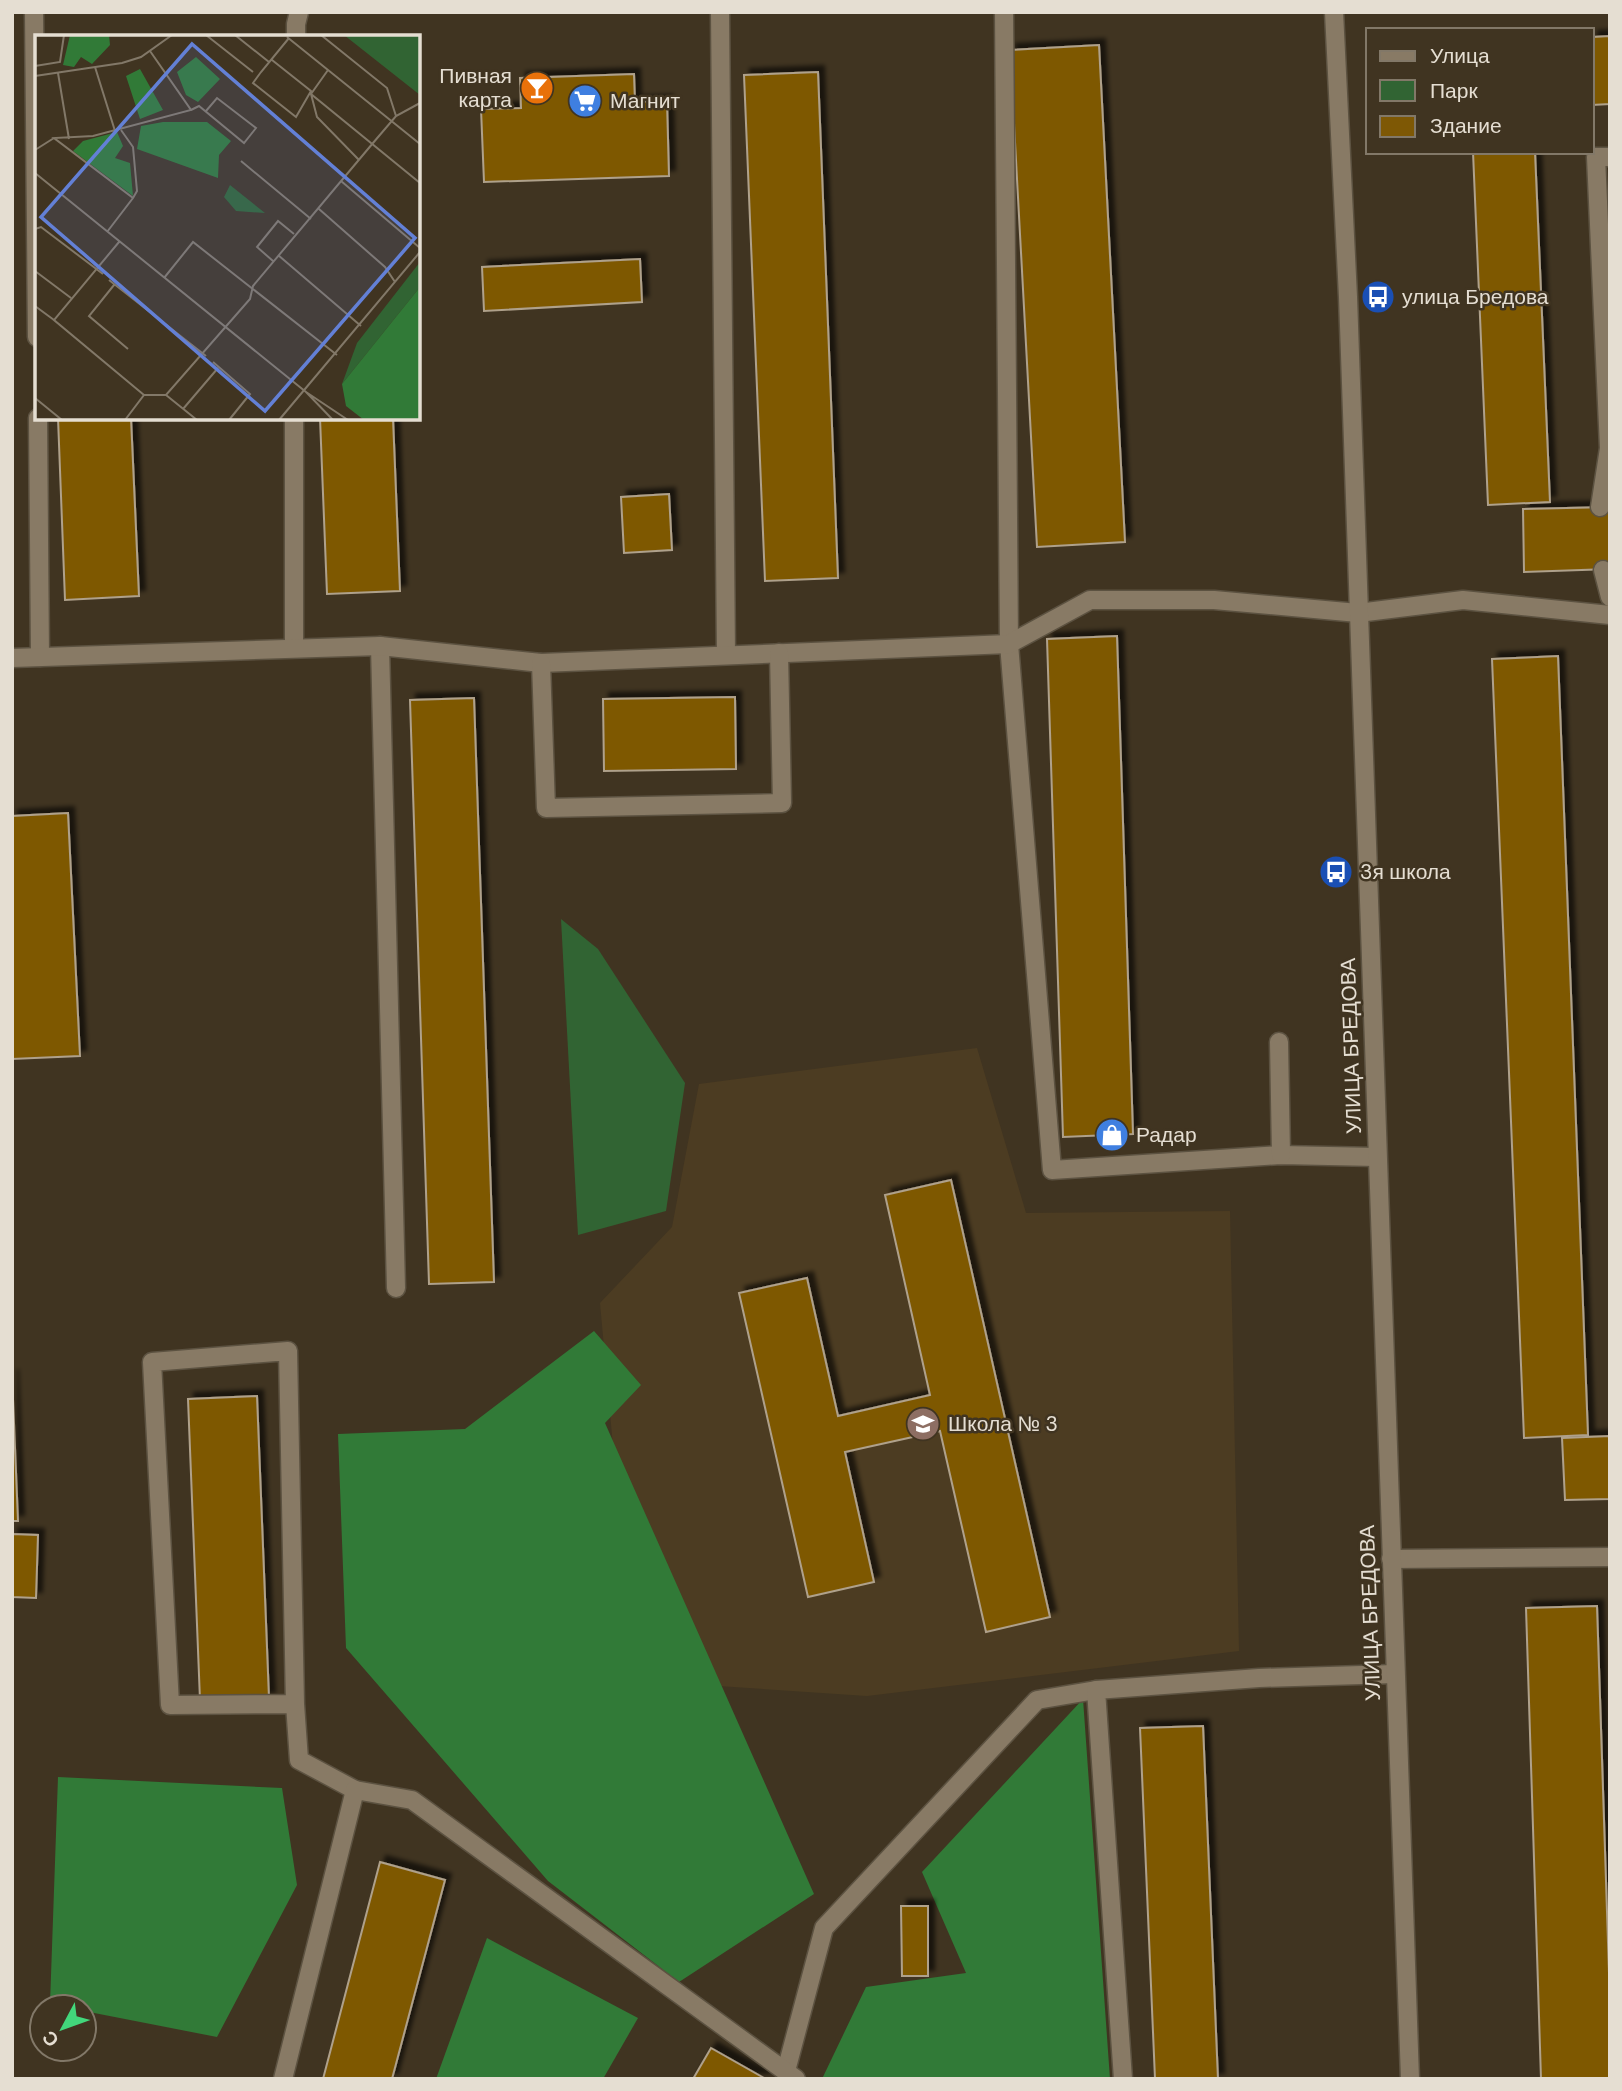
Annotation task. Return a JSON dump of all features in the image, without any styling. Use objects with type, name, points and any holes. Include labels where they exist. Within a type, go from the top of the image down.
[{"type":"street","points":[[34,12],[35,120]]},
{"type":"street","points":[[296,35],[299,12]]},
{"type":"street","points":[[720,12],[726,655]]},
{"type":"street","points":[[1004,12],[1009,644],[1052,1170],[1281,1155],[1377,1157]]},
{"type":"street","name":"УЛИЦА БРЕДОВА","points":[[1334,12],[1347,269],[1410,2079]]},
{"type":"street","points":[[1600,507],[1610,447],[1596,158],[1610,157]]},
{"type":"street","points":[[38,420],[40,657]]},
{"type":"street","points":[[293,648],[294,420]]},
{"type":"street","points":[[1603,570],[1610,597]]},
{"type":"street","points":[[12,658],[380,646],[541,663],[1009,644],[1090,600],[1214,600],[1358,613],[1463,600],[1610,615]]},
{"type":"street","points":[[380,646],[396,1288]]},
{"type":"street","points":[[541,663],[546,808],[782,803],[779,653]]},
{"type":"street","points":[[1279,1042],[1281,1155]]},
{"type":"street","points":[[295,1703],[170,1705],[152,1362],[288,1351],[295,1703],[299,1760],[355,1790],[412,1800],[791,2075],[824,1928],[1037,1700],[1096,1690],[1259,1678],[1395,1674]]},
{"type":"street","points":[[1391,1559],[1610,1557]]},
{"type":"street","points":[[1096,1690],[1123,2079]]},
{"type":"street","points":[[283,2079],[355,1790]]},
{"type":"shaded area","name":"Школа № 3","points":[[977,1048],[1026,1213],[1230,1211],[1239,1651],[867,1696],[688,1684],[622,1545],[600,1303],[672,1227],[699,1084]]},
{"type":"green space","points":[[561,919],[598,949],[685,1083],[666,1211],[578,1235]]},
{"type":"green space","points":[[594,1331],[641,1385],[605,1423],[814,1894],[679,1982],[548,1881],[346,1648],[338,1434],[465,1429]]},
{"type":"green space","points":[[1083,1699],[1110,2079],[822,2079],[866,1987],[966,1973],[922,1872]]},
{"type":"green space","points":[[58,1777],[282,1788],[297,1885],[217,2037],[98,2014],[98,1993],[50,1993]]},
{"type":"green space","points":[[487,1938],[638,2018],[603,2079],[436,2079]]},
{"type":"building","points":[[1610,36],[1610,104],[1594,105],[1594,37]]},
{"type":"building","points":[[1099,45],[1125,542],[1037,547],[1010,50]]},
{"type":"building","points":[[818,72],[838,578],[765,581],[744,75]]},
{"type":"building","points":[[634,74],[635,102],[667,101],[669,176],[484,182],[481,109],[521,108],[520,78]]},
{"type":"building","points":[[1473,154],[1535,154],[1550,502],[1488,505]]},
{"type":"building","points":[[640,259],[642,302],[484,311],[482,267]]},
{"type":"building","points":[[58,420],[131,420],[139,596],[65,600]]},
{"type":"building","points":[[320,420],[393,420],[400,591],[327,594]]},
{"type":"building","points":[[669,494],[672,550],[624,553],[621,497]]},
{"type":"building","points":[[1610,507],[1610,569],[1524,572],[1523,509]]},
{"type":"building","points":[[1117,636],[1133,1134],[1063,1137],[1047,639]]},
{"type":"building","points":[[1558,656],[1588,1435],[1524,1438],[1492,659]]},
{"type":"building","points":[[735,697],[736,769],[604,771],[603,699]]},
{"type":"building","points":[[474,698],[494,1282],[429,1284],[410,700]]},
{"type":"building","points":[[68,813],[80,1056],[12,1059],[12,816]]},
{"type":"building","points":[[951,1180],[1050,1617],[986,1632],[940,1431],[845,1452],[874,1582],[808,1597],[739,1293],[807,1278],[838,1416],[930,1395],[885,1195]]},
{"type":"building","points":[[12,1375],[18,1521],[12,1521]]},
{"type":"building","points":[[257,1396],[269,1698],[200,1700],[188,1399]]},
{"type":"building","points":[[1610,1436],[1610,1499],[1565,1500],[1562,1438]]},
{"type":"building","points":[[12,1534],[38,1535],[36,1598],[12,1597]]},
{"type":"building","points":[[1597,1606],[1610,2079],[1541,2079],[1526,1608]]},
{"type":"building","points":[[1203,1726],[1218,2079],[1155,2079],[1140,1728]]},
{"type":"building","points":[[380,1862],[445,1880],[392,2079],[323,2079]]},
{"type":"building","points":[[901,1906],[928,1906],[928,1976],[902,1976]]},
{"type":"building","points":[[711,2048],[764,2078],[764,2079],[693,2079]]},
{"type":"place","name":"Пивная карта","points":[[537,88]]},
{"type":"place","name":"Магнит","points":[[585,101]]},
{"type":"place","name":"улица Бредова","points":[[1378,297]]},
{"type":"place","name":"3я школа","points":[[1336,872]]},
{"type":"place","name":"Радар","points":[[1112,1135]]},
{"type":"place","name":"Школа № 3","points":[[923,1424]]}]
